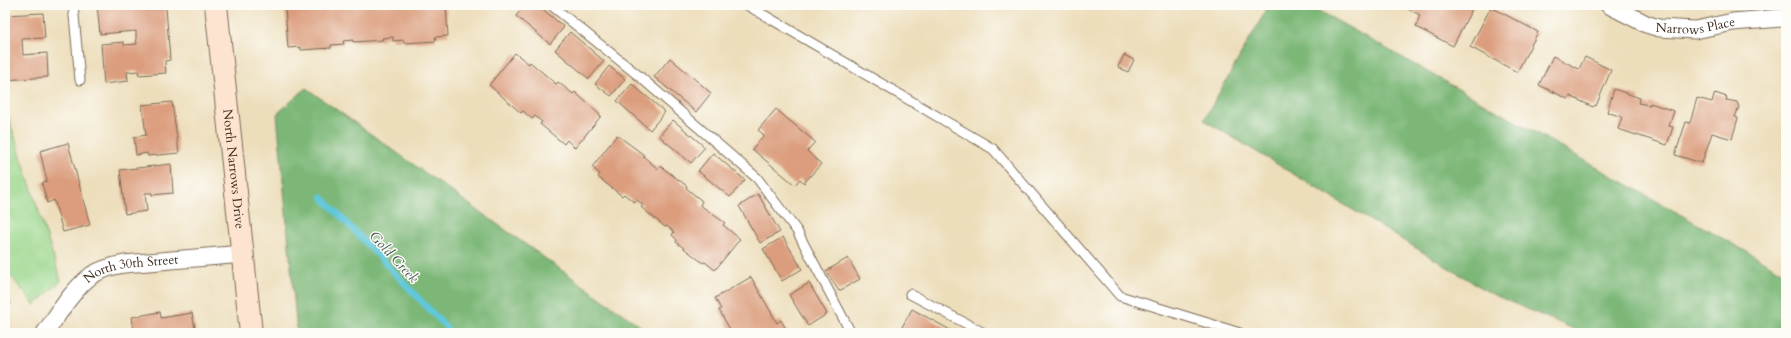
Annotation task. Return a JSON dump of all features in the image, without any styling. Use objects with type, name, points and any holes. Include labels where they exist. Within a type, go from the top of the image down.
[{"type":"street","name":"North Narrows Drive","points":[[216,5],[244,254],[251,333]]},
{"type":"street","name":"Narrows Place","points":[[1618,7],[1646,24],[1659,28],[1695,30],[1732,22],[1780,18],[1786,19]]},
{"type":"street","name":"North 30th Street","points":[[45,333],[70,297],[92,275],[106,268],[124,264],[244,254]]},
{"type":"lane","points":[[73,5],[80,80]]},
{"type":"lane","points":[[551,5],[639,76],[757,178],[797,231],[851,333]]},
{"type":"lane","points":[[747,5],[993,149],[1120,296],[1240,333]]},
{"type":"lane","points":[[910,294],[984,333]]},
{"type":"green space","points":[[1269,5],[1309,5],[1786,274],[1786,333],[1583,333],[1492,294],[1204,120]]},
{"type":"green space","points":[[306,88],[650,333],[297,333],[277,114]]},
{"type":"green space","points":[[5,106],[61,281],[35,305],[5,269]]},
{"type":"building","points":[[97,5],[160,5],[160,8],[166,7],[170,60],[165,61],[166,73],[139,75],[138,71],[127,72],[128,81],[104,84],[101,44],[124,42],[124,45],[137,44],[136,31],[100,34]]},
{"type":"building","points":[[305,5],[446,5],[448,36],[435,37],[436,41],[404,43],[404,40],[393,41],[393,37],[382,38],[383,40],[353,42],[353,40],[343,41],[344,44],[331,45],[331,48],[301,50],[300,47],[288,48],[285,7]]},
{"type":"building","points":[[525,5],[538,5],[564,27],[550,44],[516,16]]},
{"type":"building","points":[[1405,5],[1474,5],[1453,46],[1416,27],[1420,15],[1404,7]]},
{"type":"building","points":[[1491,7],[1538,32],[1517,72],[1470,47]]},
{"type":"building","points":[[43,13],[45,38],[22,39],[23,55],[47,53],[48,77],[5,80],[5,15]]},
{"type":"building","points":[[570,32],[604,61],[589,79],[555,50]]},
{"type":"building","points":[[515,53],[529,64],[530,62],[556,84],[558,82],[573,94],[575,92],[601,116],[575,148],[567,140],[564,144],[540,124],[542,122],[535,116],[532,119],[523,111],[521,113],[489,85]]},
{"type":"building","points":[[1124,55],[1134,60],[1128,72],[1118,67]]},
{"type":"building","points":[[1553,56],[1579,69],[1585,57],[1611,70],[1596,106],[1595,105],[1593,107],[1570,96],[1568,99],[1539,85]]},
{"type":"building","points":[[670,58],[711,93],[696,112],[654,77]]},
{"type":"building","points":[[609,66],[625,79],[611,96],[595,84]]},
{"type":"building","points":[[632,84],[665,112],[650,130],[617,101]]},
{"type":"building","points":[[1614,89],[1640,98],[1638,103],[1650,105],[1650,103],[1674,111],[1669,126],[1673,127],[1667,145],[1618,129],[1622,117],[1607,112]]},
{"type":"building","points":[[1715,93],[1727,97],[1726,100],[1737,102],[1739,107],[1735,117],[1738,118],[1732,139],[1712,133],[1702,163],[1675,155],[1686,122],[1690,123],[1697,98],[1712,102]]},
{"type":"building","points":[[172,102],[179,153],[148,156],[147,153],[136,155],[134,137],[146,135],[142,105]]},
{"type":"building","points":[[776,109],[815,142],[807,151],[821,164],[804,183],[800,179],[795,185],[752,149],[764,135],[758,130]]},
{"type":"building","points":[[673,120],[705,147],[691,163],[659,136]]},
{"type":"building","points":[[617,135],[644,155],[643,156],[658,169],[660,166],[687,186],[686,188],[702,201],[700,205],[725,223],[723,225],[740,239],[715,270],[705,262],[703,263],[676,242],[677,240],[672,235],[674,232],[667,226],[665,227],[641,207],[643,205],[637,200],[634,202],[624,194],[622,196],[598,177],[600,174],[592,167]]},
{"type":"building","points":[[68,143],[90,225],[63,232],[54,200],[47,203],[42,183],[47,181],[40,151]]},
{"type":"building","points":[[713,153],[745,180],[730,197],[698,171]]},
{"type":"building","points":[[171,164],[173,193],[152,195],[152,193],[145,193],[147,211],[125,214],[120,170]]},
{"type":"building","points":[[758,194],[780,232],[760,243],[739,206]]},
{"type":"building","points":[[783,237],[802,269],[782,281],[763,249]]},
{"type":"building","points":[[848,258],[860,279],[839,291],[826,271]]},
{"type":"building","points":[[751,277],[777,323],[781,320],[788,333],[732,333],[719,310],[721,309],[715,298]]},
{"type":"building","points":[[809,283],[827,314],[808,326],[789,295]]},
{"type":"building","points":[[5,298],[11,303],[5,311]]},
{"type":"building","points":[[912,309],[956,333],[912,333],[902,327]]},
{"type":"building","points":[[160,312],[161,318],[192,313],[196,333],[134,333],[132,317]]},
{"type":"waterway","name":"Gold Creek","points":[[322,197],[446,327],[449,333]]}]
